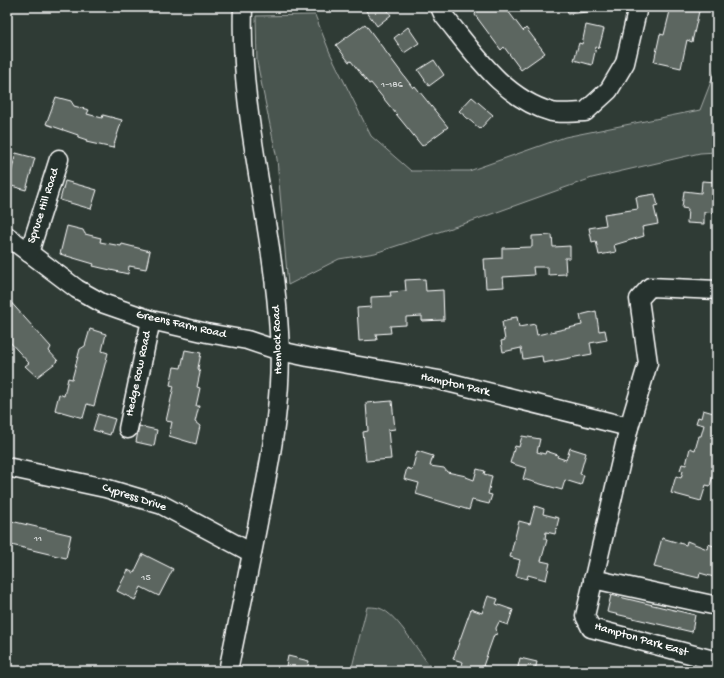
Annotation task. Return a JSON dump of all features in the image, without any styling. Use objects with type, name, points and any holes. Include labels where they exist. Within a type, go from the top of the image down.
[{"type":"street","name":"Hemlock Road","points":[[228,671],[274,433],[279,384],[280,351],[275,285],[244,83],[243,7]]},
{"type":"street","points":[[440,7],[444,16],[487,69],[518,97],[552,112],[585,112],[609,90],[625,63],[638,7]]},
{"type":"street","name":"Spruce Hill Road","points":[[29,253],[59,159]]},
{"type":"street","name":"Greens Farm Road","points":[[7,236],[77,289],[102,303],[151,320],[207,333],[247,340],[280,351]]},
{"type":"street","name":"Hampton Park East","points":[[717,290],[650,287],[639,299],[648,363],[629,426],[585,616],[591,628],[717,661]]},
{"type":"street","name":"Hedge Row Road","points":[[128,429],[151,320]]},
{"type":"street","name":"Hampton Park","points":[[280,351],[439,380],[629,426]]},
{"type":"street","name":"Cypress Drive","points":[[7,467],[105,488],[162,505],[252,553]]},
{"type":"street","points":[[593,579],[717,606]]},
{"type":"shaded area","points":[[315,15],[330,53],[371,136],[411,171],[469,171],[565,137],[700,110],[717,66],[717,152],[700,153],[592,178],[472,221],[375,253],[339,259],[288,285],[277,159],[257,62],[256,16]]},
{"type":"shaded area","points":[[367,607],[379,608],[394,618],[435,671],[351,671]]},
{"type":"building","points":[[371,7],[385,7],[391,15],[377,26],[366,11]]},
{"type":"building","points":[[473,7],[505,7],[523,31],[526,28],[545,53],[521,70],[504,47],[501,50],[475,15],[476,12]]},
{"type":"building","points":[[567,7],[596,7],[597,11],[568,14]]},
{"type":"building","points":[[671,7],[700,7],[692,42],[687,40],[681,68],[654,62],[660,34],[664,35]]},
{"type":"building","points":[[365,24],[413,88],[415,86],[448,127],[422,146],[371,83],[369,84],[336,45]]},
{"type":"building","points":[[586,25],[604,29],[599,48],[596,47],[592,65],[574,60],[579,43],[582,44]]},
{"type":"building","points":[[408,27],[419,43],[404,53],[394,38]]},
{"type":"building","points":[[434,60],[444,75],[429,86],[418,70]]},
{"type":"building","points":[[56,97],[71,101],[74,106],[89,110],[87,114],[102,118],[103,115],[122,120],[113,148],[86,142],[87,140],[78,137],[78,135],[46,124]]},
{"type":"building","points":[[472,97],[493,115],[480,129],[459,111]]},
{"type":"building","points":[[7,125],[11,125],[7,143]]},
{"type":"building","points":[[16,153],[35,158],[26,190],[8,185]]},
{"type":"building","points":[[65,181],[97,190],[91,209],[60,200]]},
{"type":"building","points":[[702,181],[717,182],[717,213],[704,212],[704,224],[687,223],[688,209],[682,208],[684,191],[701,193]]},
{"type":"building","points":[[655,194],[658,206],[654,207],[658,224],[642,227],[644,236],[614,245],[616,252],[599,255],[596,241],[592,242],[589,228],[606,225],[604,214],[638,209],[636,197]]},
{"type":"building","points":[[67,226],[83,230],[85,234],[101,238],[100,242],[121,246],[122,244],[150,251],[146,269],[129,266],[128,274],[93,266],[94,264],[60,254]]},
{"type":"building","points":[[552,235],[553,247],[570,246],[570,258],[565,258],[566,274],[548,275],[548,267],[533,267],[534,275],[503,277],[504,287],[486,288],[484,259],[502,258],[502,248],[532,247],[532,236]]},
{"type":"building","points":[[425,279],[426,291],[443,290],[444,320],[422,321],[422,316],[406,317],[406,325],[390,326],[391,333],[376,334],[377,340],[359,341],[357,308],[371,307],[371,297],[391,296],[390,292],[406,291],[405,280]]},
{"type":"building","points":[[7,298],[51,347],[49,351],[58,361],[37,377],[25,366],[29,363],[7,339]]},
{"type":"building","points":[[596,311],[599,331],[605,330],[607,340],[590,343],[592,354],[543,363],[542,356],[523,359],[521,348],[503,352],[501,341],[505,340],[502,322],[510,320],[510,318],[517,317],[519,327],[535,324],[537,335],[582,325],[580,315]]},
{"type":"building","points":[[90,329],[106,334],[102,351],[108,353],[94,406],[87,404],[83,418],[55,410],[59,394],[64,396],[68,378],[72,379],[80,349],[85,346]]},
{"type":"building","points":[[185,350],[201,353],[198,368],[200,373],[197,387],[200,388],[196,406],[199,406],[195,422],[200,426],[196,444],[169,436],[172,422],[166,421],[174,386],[170,385],[174,367],[181,368]]},
{"type":"building","points":[[392,401],[395,429],[388,430],[391,459],[366,461],[363,432],[368,431],[366,403]]},
{"type":"building","points":[[703,410],[717,414],[717,461],[710,486],[706,485],[701,501],[671,493],[676,476],[681,478],[683,471],[680,470],[682,464],[686,465],[690,448],[695,450],[699,436],[701,436],[704,425],[696,423],[698,417],[701,418]]},
{"type":"building","points":[[98,414],[115,419],[110,435],[93,430]]},
{"type":"building","points":[[139,426],[157,430],[154,446],[136,442]]},
{"type":"building","points":[[522,436],[540,439],[537,452],[545,454],[546,451],[558,455],[557,457],[566,460],[570,448],[586,453],[580,474],[584,475],[581,485],[565,480],[562,490],[523,479],[526,468],[510,463],[515,446],[519,447]]},
{"type":"building","points":[[417,451],[433,456],[430,466],[444,468],[447,472],[466,476],[474,480],[477,469],[485,471],[484,474],[492,476],[488,494],[492,495],[489,504],[472,500],[469,510],[416,494],[419,483],[404,479],[407,468],[412,470]]},
{"type":"building","points":[[535,506],[544,509],[543,514],[559,518],[555,534],[546,532],[545,539],[547,540],[541,561],[550,563],[546,580],[528,575],[527,579],[516,576],[520,560],[510,557],[519,521],[530,524]]},
{"type":"building","points":[[11,521],[71,535],[66,558],[7,544]]},
{"type":"building","points":[[662,538],[686,545],[687,541],[707,549],[708,544],[717,547],[717,578],[700,573],[699,578],[654,567]]},
{"type":"building","points":[[143,554],[173,569],[159,596],[141,587],[135,600],[117,591],[128,570],[134,573]]},
{"type":"building","points":[[611,595],[695,615],[692,632],[607,612]]},
{"type":"building","points":[[488,596],[498,599],[496,604],[513,610],[508,625],[499,622],[496,628],[497,634],[494,635],[483,666],[492,669],[491,671],[460,671],[463,662],[453,659],[471,609],[482,613]]},
{"type":"building","points":[[288,656],[309,661],[307,671],[285,671]]},
{"type":"building","points":[[520,658],[537,662],[535,670],[538,671],[517,671]]}]
